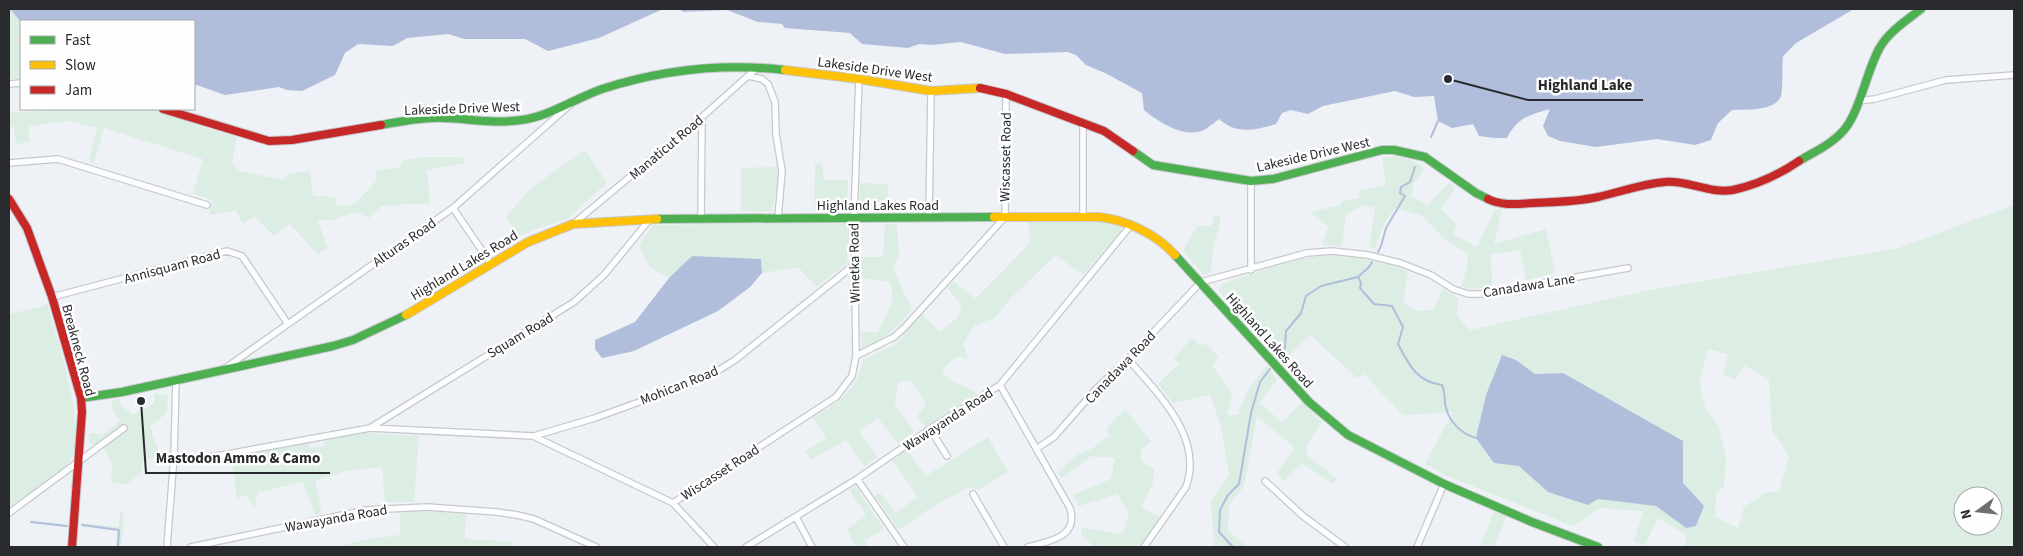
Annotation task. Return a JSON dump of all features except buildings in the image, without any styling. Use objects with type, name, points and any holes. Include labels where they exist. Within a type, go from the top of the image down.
[{"type":"street","name":"Lakeside Drive West","points":[[166,110],[259,138],[279,141],[415,119],[444,118],[500,122],[522,120],[602,89],[664,73],[696,69],[758,68],[858,79],[931,91],[979,88],[1006,94],[1104,131],[1153,165],[1251,181],[1283,176],[1382,150],[1394,150],[1425,157],[1469,188],[1496,203],[1516,204],[1579,200],[1598,197],[1628,188],[1666,182],[1684,183],[1711,190],[1731,190],[1750,185],[1787,169],[1833,140],[1844,130],[1880,47],[1890,34],[1921,9]]},
{"type":"street","name":"Manaticut Road","points":[[573,224],[758,68]]},
{"type":"street","points":[[749,76],[762,79],[768,84],[775,102],[776,134],[782,171],[778,218]]},
{"type":"street","points":[[1858,101],[1912,90],[1946,80],[2014,76]]},
{"type":"street","name":"Winetka Road","points":[[856,356],[854,218],[858,79]]},
{"type":"street","points":[[929,218],[931,91]]},
{"type":"street","name":"Wiscasset Road","points":[[174,456],[198,458],[222,455],[370,428],[533,436],[673,503],[836,398],[852,376],[856,356],[894,337],[905,327],[1005,217],[1006,94]]},
{"type":"street","name":"Alturas Road","points":[[220,371],[453,208],[577,98]]},
{"type":"street","points":[[700,219],[702,117]]},
{"type":"street","points":[[1083,216],[1084,123]]},
{"type":"street","points":[[9,163],[58,159],[207,204]]},
{"type":"street","points":[[1251,181],[1251,270]]},
{"type":"street","name":"Breakneck Road","points":[[9,199],[28,228],[52,297],[81,398],[82,412],[72,547]]},
{"type":"street","points":[[453,208],[491,264]]},
{"type":"street","name":"Highland Lakes Road","points":[[81,398],[220,371],[353,340],[400,318],[528,242],[573,224],[650,219],[1099,216],[1131,225],[1161,242],[1201,282],[1309,402],[1348,435],[1444,484],[1532,522],[1598,547]]},
{"type":"street","name":"Squam Road","points":[[370,428],[574,302],[604,275],[650,219]]},
{"type":"street","name":"Wawayanda Road","points":[[746,547],[857,479],[930,429],[1000,385],[1131,225]]},
{"type":"street","name":"Annisquam Road","points":[[52,297],[227,251],[242,256],[288,324]]},
{"type":"street","name":"Canadawa Lane","points":[[1201,282],[1251,270],[1307,253],[1332,251],[1368,255],[1400,263],[1432,275],[1453,289],[1468,294],[1482,294],[1628,268]]},
{"type":"street","name":"Mohican Road","points":[[533,436],[596,418],[714,373],[734,360],[854,265]]},
{"type":"street","name":"Canadawa Road","points":[[1036,448],[1054,437],[1097,388],[1128,359],[1201,282]]},
{"type":"street","points":[[1128,359],[1172,412],[1182,429],[1188,447],[1190,464],[1190,476],[1186,487],[1144,547]]},
{"type":"street","points":[[167,547],[174,456],[176,380]]},
{"type":"street","points":[[1000,385],[1070,508],[1072,522],[1068,531],[1061,536],[1028,547]]},
{"type":"street","points":[[9,513],[124,428]]},
{"type":"street","points":[[930,429],[947,456]]},
{"type":"street","points":[[857,479],[904,547]]},
{"type":"street","points":[[1264,480],[1303,516],[1344,547]]},
{"type":"street","points":[[1417,547],[1444,484]]},
{"type":"street","points":[[973,494],[1004,547]]},
{"type":"street","points":[[673,503],[714,547]]},
{"type":"street","name":"Wawayanda Road","points":[[191,547],[366,510],[427,506],[497,512],[526,517],[596,547]]},
{"type":"street","points":[[796,517],[812,547]]},
{"type":"shaded area","points":[[9,9],[20,21],[20,79],[9,79]]},
{"type":"shaded area","points":[[48,110],[155,110],[237,137],[232,163],[240,171],[283,180],[289,174],[310,171],[313,196],[335,197],[337,206],[355,204],[376,181],[376,171],[400,167],[403,160],[425,157],[463,157],[464,163],[427,170],[430,203],[381,206],[369,218],[357,212],[331,220],[317,220],[328,248],[318,254],[290,224],[274,236],[255,216],[243,224],[236,210],[209,215],[213,201],[193,193],[203,159],[104,128],[94,164],[89,161],[97,128],[69,121],[29,126],[29,142],[16,144],[14,127],[9,127],[9,113]]},
{"type":"shaded area","points":[[585,150],[607,183],[567,219],[519,236],[506,217],[531,188]]},
{"type":"shaded area","points":[[1394,156],[1410,160],[1424,168],[1413,185],[1411,196],[1428,205],[1449,183],[1456,187],[1441,209],[1457,224],[1453,234],[1477,247],[1495,210],[1502,209],[1494,244],[1546,229],[1555,273],[1526,280],[1520,250],[1491,254],[1492,287],[1468,289],[1461,286],[1467,268],[1468,254],[1444,239],[1423,216],[1395,208],[1384,224],[1375,249],[1369,247],[1375,208],[1362,205],[1346,215],[1342,246],[1322,245],[1328,227],[1310,212],[1341,205],[1342,201],[1359,198],[1360,191],[1386,185],[1382,158]]},
{"type":"shaded area","points":[[822,163],[824,180],[848,180],[847,211],[814,211],[815,164]]},
{"type":"shaded area","points":[[777,167],[778,182],[772,211],[741,211],[741,168]]},
{"type":"shaded area","points":[[860,183],[888,184],[887,210],[860,211]]},
{"type":"shaded area","points":[[2014,205],[2014,547],[1685,547],[1687,535],[1658,518],[1644,546],[1634,541],[1643,511],[1600,508],[1573,526],[1447,476],[1425,464],[1453,412],[1403,415],[1364,374],[1357,378],[1310,335],[1284,361],[1219,291],[1221,284],[1295,260],[1318,256],[1358,258],[1385,264],[1408,272],[1403,302],[1415,311],[1434,310],[1442,289],[1458,298],[1457,316],[1470,330],[1645,291],[1899,248]],"holes":[[[1708,349],[1728,354],[1723,374],[1735,379],[1745,366],[1769,379],[1772,430],[1789,456],[1779,492],[1767,492],[1744,507],[1738,528],[1715,517],[1716,492],[1724,487],[1726,458],[1718,425],[1705,407],[1699,381]],[[1516,360],[1535,374],[1563,373],[1686,528],[1656,506],[1548,492],[1519,466]]]},
{"type":"shaded area","points":[[1220,215],[1220,224],[1213,247],[1211,272],[1204,275],[1183,251],[1197,226],[1211,226],[1214,216]]},
{"type":"shaded area","points":[[1082,221],[1121,226],[1122,230],[1083,275],[1056,255],[1011,298],[995,318],[975,325],[963,343],[968,359],[957,356],[942,370],[953,382],[977,394],[925,427],[917,417],[926,403],[910,380],[898,383],[895,406],[914,431],[898,444],[878,418],[859,431],[877,457],[865,467],[846,440],[811,460],[805,451],[827,438],[813,418],[845,395],[856,380],[863,360],[895,345],[922,314],[939,332],[957,318],[962,306],[947,288],[954,282],[975,299],[1030,243],[1029,222]]},
{"type":"shaded area","points":[[850,223],[847,263],[816,287],[798,267],[762,273],[761,259],[692,256],[669,278],[650,267],[639,245],[653,225]]},
{"type":"shaded area","points":[[885,224],[897,224],[899,256],[893,268],[912,310],[890,333],[862,349],[861,332],[878,332],[893,300],[891,282],[860,278],[859,257],[883,257]]},
{"type":"shaded area","points":[[47,303],[69,383],[76,428],[75,446],[66,466],[9,507],[9,314],[40,307]]},
{"type":"shaded area","points":[[1192,338],[1201,346],[1206,343],[1219,357],[1212,365],[1232,393],[1227,415],[1238,415],[1247,391],[1267,366],[1277,380],[1259,403],[1282,422],[1303,402],[1322,422],[1306,446],[1308,456],[1337,479],[1333,484],[1302,463],[1283,482],[1277,473],[1295,448],[1257,416],[1244,486],[1229,505],[1228,531],[1248,547],[1214,547],[1211,501],[1229,475],[1221,426],[1210,395],[1173,403],[1158,384],[1179,364],[1174,358]]},
{"type":"shaded area","points":[[154,393],[168,396],[167,413],[150,426],[159,454],[143,462],[141,473],[128,484],[111,483],[112,463],[104,447],[89,443],[90,433],[102,435],[120,421],[111,406],[113,400],[120,399],[121,405],[132,414],[140,412],[154,403]]},
{"type":"shaded area","points":[[1125,409],[1151,441],[1141,450],[1141,461],[1154,469],[1153,484],[1141,507],[1159,517],[1152,533],[1139,547],[1094,547],[1081,534],[1082,528],[1123,534],[1129,513],[1117,494],[1079,506],[1072,495],[1111,479],[1115,458],[1091,456],[1062,478],[1058,473],[1075,456],[1093,448],[1109,436],[1107,428]]},
{"type":"shaded area","points":[[365,433],[419,436],[414,502],[385,502],[382,467],[349,470],[315,480],[322,513],[315,515],[303,482],[258,492],[254,508],[247,495],[237,498],[231,457],[308,442],[310,448],[324,446],[325,439]]},
{"type":"shaded area","points":[[988,437],[1008,472],[978,490],[969,487],[929,509],[899,530],[875,496],[880,493],[896,513],[918,497],[892,460],[907,450],[926,476]]},
{"type":"shaded area","points":[[855,486],[884,529],[864,540],[867,547],[856,547],[847,529],[866,515],[850,491]]},
{"type":"shaded area","points":[[121,509],[124,517],[121,547],[116,547],[117,531],[82,526],[82,523],[118,527]]},
{"type":"shaded area","points":[[400,511],[466,513],[465,539],[512,542],[510,547],[336,547],[370,539],[400,535]]},
{"type":"shaded area","points":[[1494,512],[1507,516],[1494,547],[1480,547]]},
{"type":"water","points":[[10,9],[663,9],[599,38],[548,51],[525,39],[464,39],[448,34],[407,38],[393,46],[358,44],[345,53],[335,75],[302,91],[287,90],[279,87],[225,95],[195,84],[195,20],[20,21]]},
{"type":"water","points":[[679,9],[1854,9],[1796,43],[1783,56],[1782,93],[1777,101],[1772,105],[1759,109],[1732,110],[1718,123],[1711,140],[1695,145],[1657,139],[1596,147],[1560,141],[1548,136],[1543,126],[1550,109],[1524,118],[1515,126],[1507,138],[1494,138],[1479,136],[1473,124],[1452,128],[1438,121],[1434,96],[1414,97],[1395,91],[1323,106],[1308,114],[1291,110],[1282,113],[1276,124],[1261,128],[1239,129],[1219,119],[1206,129],[1198,132],[1182,131],[1165,125],[1144,110],[1142,93],[1086,65],[1076,55],[1068,52],[1005,54],[961,42],[932,45],[919,44],[908,48],[862,44],[850,33],[785,28],[782,24],[758,22],[727,10],[683,12]]},
{"type":"water","points":[[692,256],[761,259],[762,273],[750,287],[718,311],[634,351],[602,358],[595,349],[595,340],[635,322],[669,278]]},
{"type":"water","points":[[1502,355],[1516,360],[1535,374],[1563,373],[1683,441],[1683,483],[1704,506],[1696,526],[1686,528],[1656,506],[1598,499],[1588,505],[1548,492],[1519,466],[1494,463],[1476,438],[1486,395]]},
{"type":"waterway","points":[[1431,137],[1438,121]]},
{"type":"waterway","points":[[1378,252],[1386,228],[1405,196],[1400,193],[1401,187],[1410,182],[1415,167]]},
{"type":"waterway","points":[[1278,358],[1285,348],[1286,331],[1301,313],[1306,296],[1321,286],[1358,277],[1372,262]]},
{"type":"waterway","points":[[1358,277],[1361,283],[1360,288],[1374,304],[1392,306],[1403,327],[1398,344],[1406,359],[1420,376],[1433,383],[1442,385],[1445,405],[1450,418],[1461,431],[1476,438]]},
{"type":"waterway","points":[[1233,547],[1219,532],[1220,510],[1228,495],[1239,484],[1251,413],[1260,382],[1270,369]]},
{"type":"waterway","points":[[31,522],[67,526]]},
{"type":"waterway","points":[[82,525],[119,530],[118,547]]},
{"type":"traffic: fast","points":[[1799,161],[1828,144],[1844,130],[1850,122],[1859,102],[1879,49],[1887,37],[1921,9]]},
{"type":"traffic: fast","points":[[381,125],[429,118],[493,121],[521,120],[552,111],[602,89],[647,77],[716,68],[739,67],[785,70]]},
{"type":"traffic: fast","points":[[1133,151],[1153,165],[1251,181],[1273,179],[1382,150],[1394,150],[1425,157],[1476,193],[1488,199]]},
{"type":"traffic: fast","points":[[657,219],[994,217]]},
{"type":"traffic: fast","points":[[1175,255],[1309,402],[1348,435],[1444,484],[1532,522],[1598,547]]},
{"type":"traffic: fast","points":[[81,398],[122,392],[333,346],[353,340],[406,315]]},
{"type":"traffic: slow","points":[[785,70],[859,79],[931,91],[980,88]]},
{"type":"traffic: slow","points":[[994,217],[1099,217],[1120,221],[1150,235],[1175,255]]},
{"type":"traffic: slow","points":[[406,315],[528,242],[573,224],[657,219]]},
{"type":"traffic: jam","points":[[980,88],[1006,94],[1104,131],[1133,151]]},
{"type":"traffic: jam","points":[[166,110],[269,141],[292,140],[381,125]]},
{"type":"traffic: jam","points":[[1488,199],[1510,204],[1573,201],[1665,182],[1682,183],[1715,190],[1733,190],[1768,178],[1799,161]]},
{"type":"traffic: jam","points":[[9,199],[27,228],[52,297],[81,398],[82,412],[72,547]]},
{"type":"place","name":"Highland Lake","points":[[1448,79]]},
{"type":"place","name":"Mastodon Ammo & Camo","points":[[141,401]]}]
